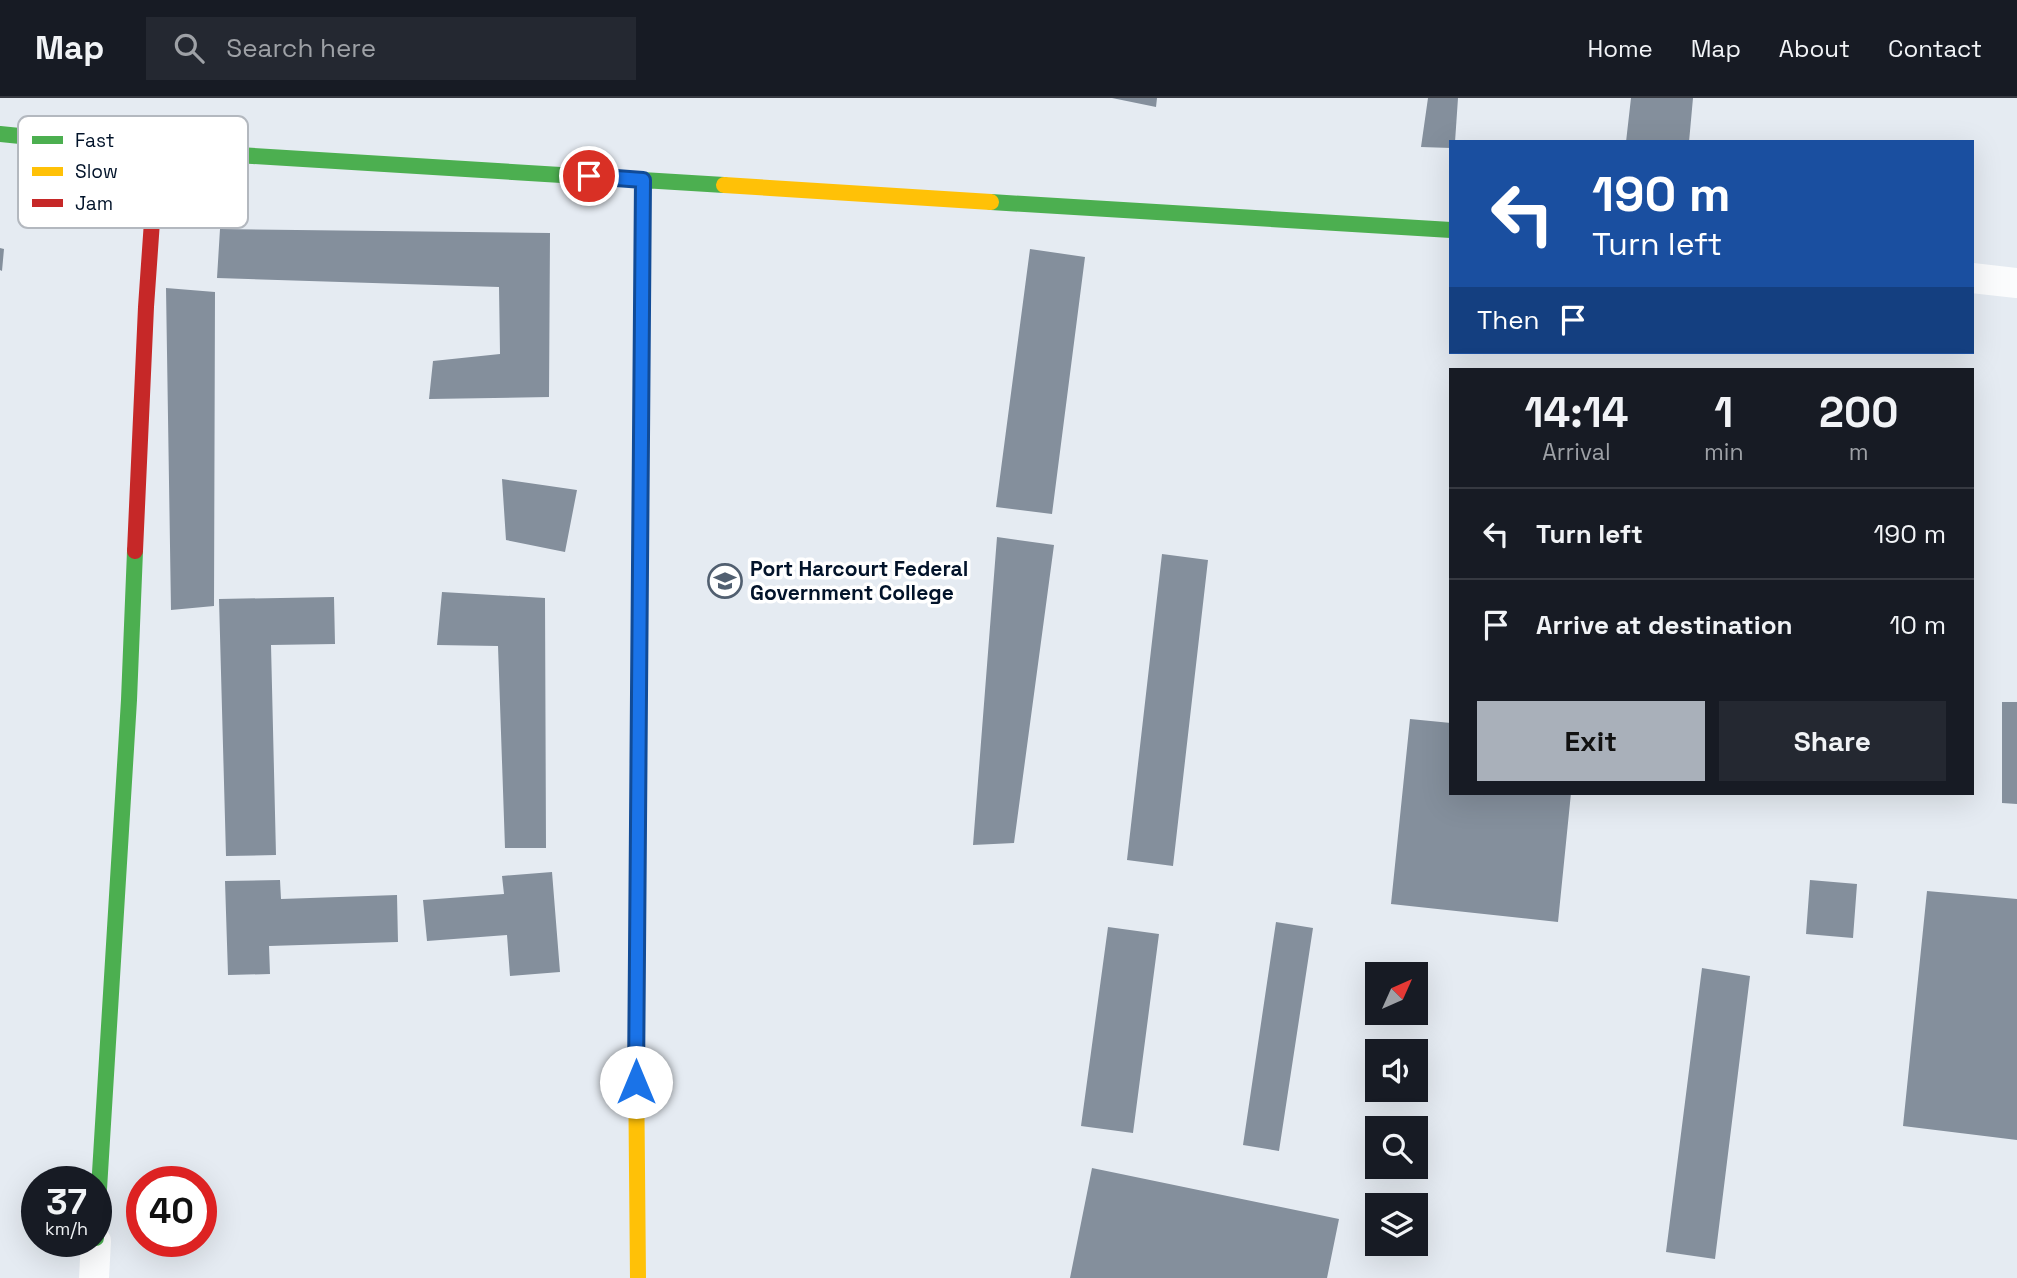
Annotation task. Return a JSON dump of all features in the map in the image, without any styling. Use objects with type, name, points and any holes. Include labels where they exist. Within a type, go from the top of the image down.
[{"type":"street","points":[[0,134],[18,136]]},
{"type":"street","points":[[248,156],[1449,230]]},
{"type":"street","points":[[638,1278],[635,985],[643,180]]},
{"type":"street","points":[[101,1166],[130,700],[152,228]]},
{"type":"street","points":[[1974,278],[2017,283]]},
{"type":"street","points":[[94,1278],[95,1257]]},
{"type":"building","points":[[1112,98],[1157,98],[1156,107]]},
{"type":"building","points":[[1428,98],[1458,98],[1455,140],[1449,140],[1449,148],[1421,147]]},
{"type":"building","points":[[1631,98],[1693,98],[1689,140],[1626,140]]},
{"type":"building","points":[[220,229],[550,233],[549,397],[429,399],[433,361],[500,354],[499,287],[217,278]]},
{"type":"building","points":[[0,248],[4,249],[2,271],[0,270]]},
{"type":"building","points":[[1030,249],[1085,257],[1052,514],[996,507]]},
{"type":"building","points":[[166,288],[215,292],[214,606],[171,610]]},
{"type":"building","points":[[502,479],[577,490],[565,552],[506,540]]},
{"type":"building","points":[[997,537],[1054,545],[1014,843],[973,845]]},
{"type":"building","points":[[1162,554],[1208,560],[1173,866],[1127,860]]},
{"type":"building","points":[[442,592],[545,598],[546,848],[505,848],[498,646],[437,645]]},
{"type":"building","points":[[334,597],[335,644],[271,645],[276,855],[226,856],[219,599]]},
{"type":"building","points":[[2002,702],[2017,702],[2017,804],[2002,803]]},
{"type":"building","points":[[1410,719],[1449,723],[1449,795],[1571,795],[1558,922],[1391,904]]},
{"type":"building","points":[[552,872],[560,972],[510,976],[507,935],[427,941],[423,900],[504,894],[502,876]]},
{"type":"building","points":[[280,880],[281,899],[397,895],[398,942],[269,946],[270,974],[228,975],[225,881]]},
{"type":"building","points":[[1810,880],[1857,884],[1853,938],[1806,934]]},
{"type":"building","points":[[1927,891],[2017,899],[2017,1140],[1903,1126]]},
{"type":"building","points":[[1276,922],[1313,928],[1279,1151],[1243,1145]]},
{"type":"building","points":[[1108,927],[1159,934],[1133,1133],[1081,1126]]},
{"type":"building","points":[[1702,968],[1750,976],[1715,1259],[1666,1252]]},
{"type":"building","points":[[1092,1168],[1339,1219],[1327,1278],[1070,1278]]},
{"type":"traffic: fast","points":[[0,134],[18,136]]},
{"type":"traffic: fast","points":[[248,156],[724,185]]},
{"type":"traffic: fast","points":[[636,1060],[643,180]]},
{"type":"traffic: fast","points":[[991,202],[1449,230]]},
{"type":"traffic: fast","points":[[100,1166],[129,700],[135,551]]},
{"type":"traffic: slow","points":[[724,185],[991,202]]},
{"type":"traffic: slow","points":[[636,1060],[638,1278]]},
{"type":"traffic: jam","points":[[135,551],[152,228]]},
{"type":"place","name":"Port Harcourt Federal Government College","points":[[725,581]]},
{"type":"route","points":[[589,176],[643,180],[636,1082]]}]
